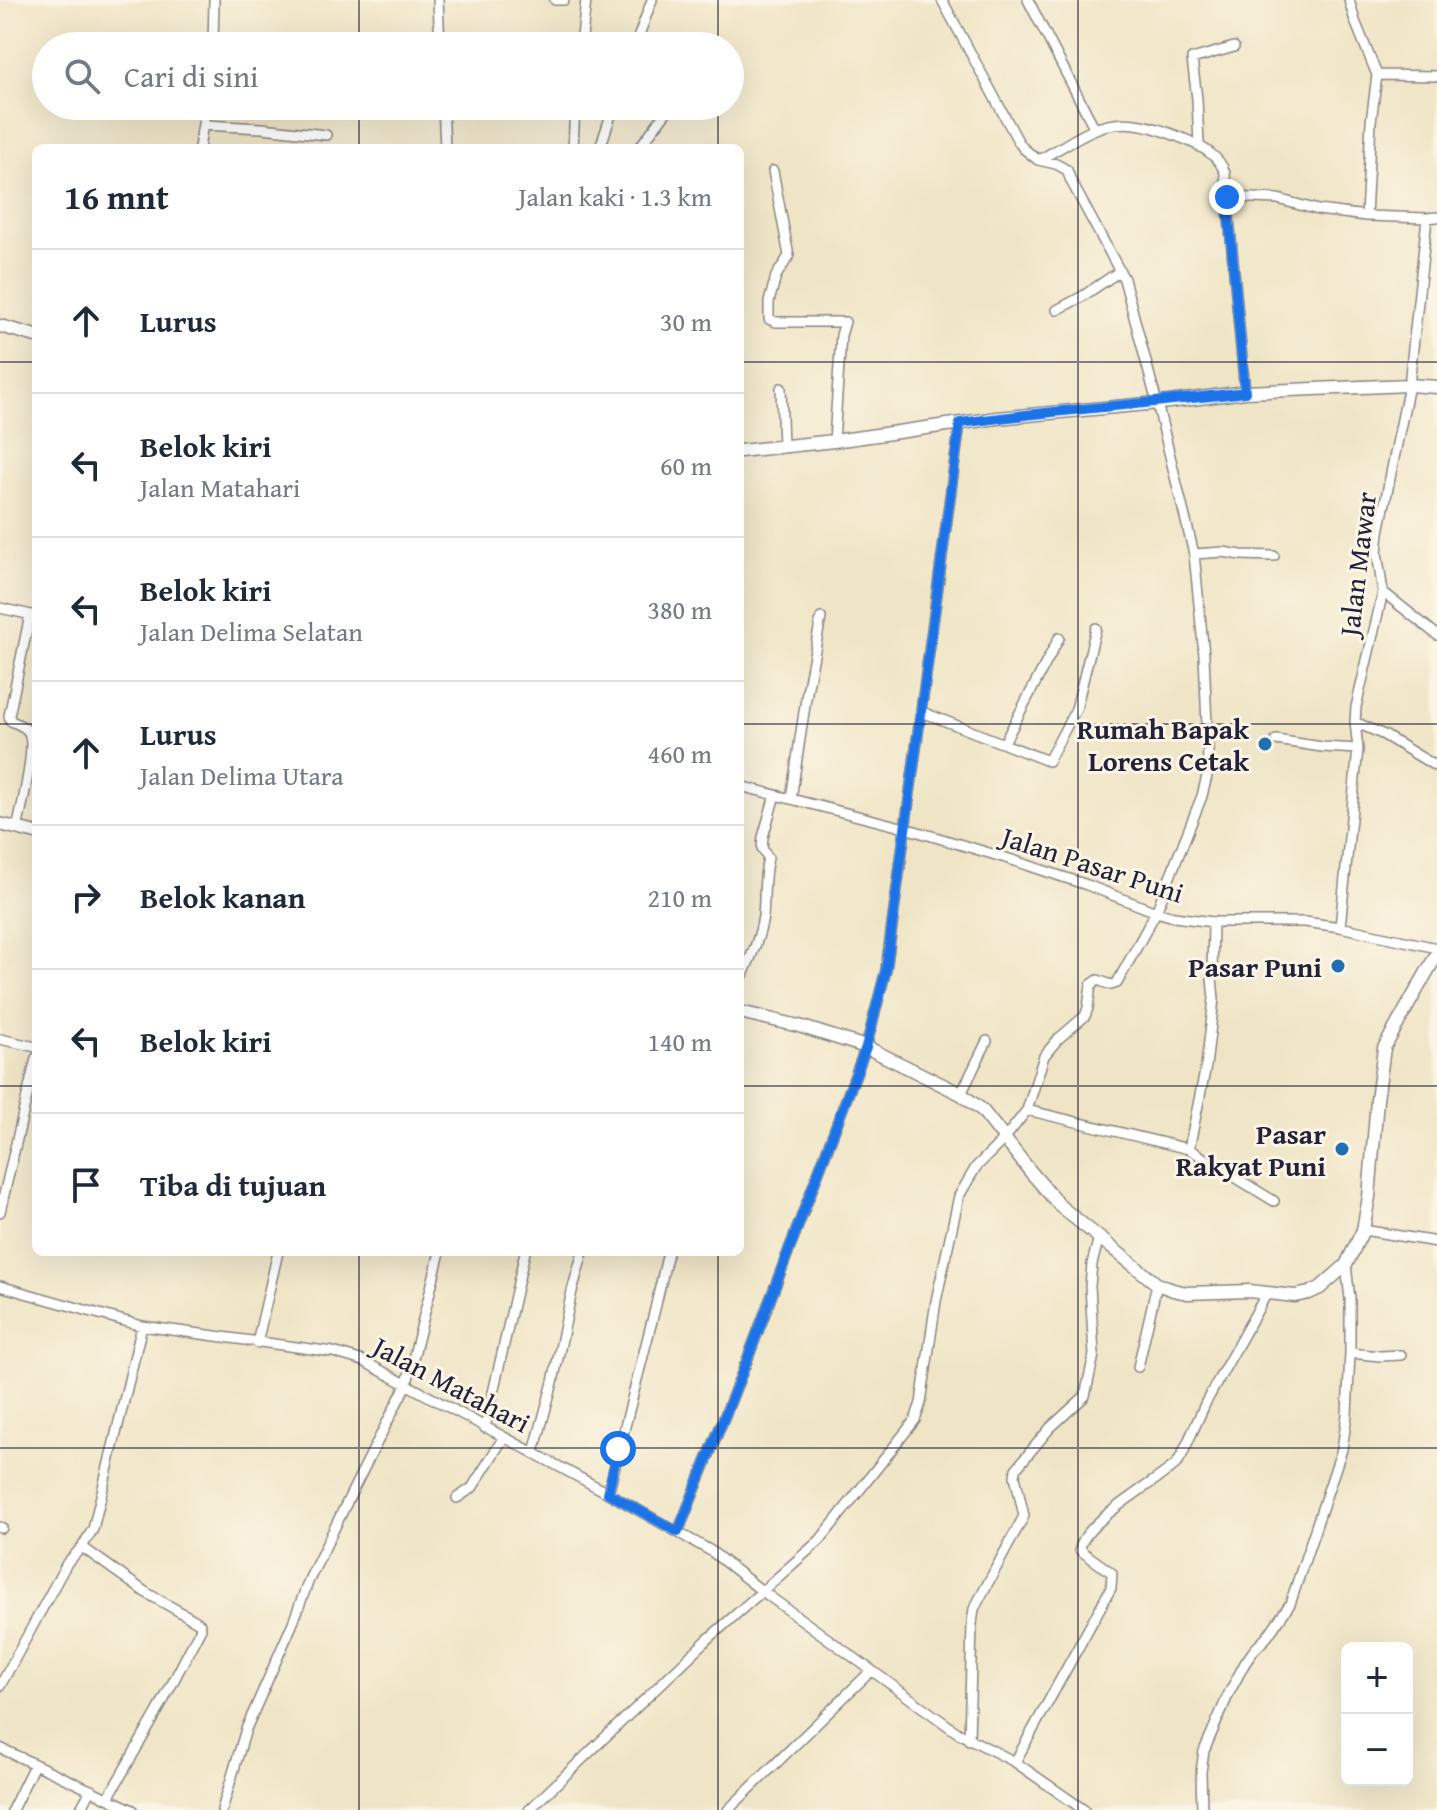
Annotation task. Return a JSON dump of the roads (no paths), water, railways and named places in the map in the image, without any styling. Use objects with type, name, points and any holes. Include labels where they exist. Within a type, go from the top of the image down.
[{"type":"street","points":[[213,32],[214,0]]},
{"type":"street","points":[[438,0],[439,32]]},
{"type":"street","points":[[555,0],[564,0]]},
{"type":"street","points":[[583,32],[586,0]]},
{"type":"street","points":[[640,32],[652,0]]},
{"type":"street","points":[[529,1810],[707,1640],[820,1540],[915,1420],[921,1403],[936,1301],[959,1196],[976,1167],[1027,1110],[1044,1056],[1085,1016],[1091,985],[1098,980],[1111,985],[1117,983],[1156,912],[1207,776],[1204,655],[1194,554],[1157,403],[1120,271],[1067,170],[1038,160],[1018,141],[942,0]]},
{"type":"street","points":[[1028,0],[1095,129]]},
{"type":"street","points":[[1349,0],[1377,75],[1366,216]]},
{"type":"street","points":[[1199,145],[1192,59],[1234,47]]},
{"type":"street","points":[[1377,75],[1437,76]]},
{"type":"street","points":[[200,144],[204,120]]},
{"type":"street","points":[[444,120],[445,144]]},
{"type":"street","points":[[573,144],[574,120]]},
{"type":"street","points":[[601,144],[609,120]]},
{"type":"street","points":[[642,144],[660,120]]},
{"type":"street","points":[[1038,160],[1095,129],[1138,124],[1155,127],[1199,145],[1224,167],[1245,392]]},
{"type":"street","points":[[203,125],[326,135]]},
{"type":"street","points":[[773,171],[789,256],[776,276],[769,302],[769,319],[776,322],[845,323],[841,335],[834,441]]},
{"type":"street","points":[[1227,197],[1278,199],[1318,210],[1366,216],[1432,217]]},
{"type":"street","name":"Jalan Mawar","points":[[1340,927],[1358,749],[1356,707],[1383,592],[1377,553],[1379,532],[1409,385],[1432,217]]},
{"type":"street","points":[[1057,310],[1120,271]]},
{"type":"street","points":[[0,326],[32,335]]},
{"type":"street","points":[[744,451],[997,418],[1245,392],[1409,385],[1437,387]]},
{"type":"street","points":[[781,388],[783,447]]},
{"type":"street","points":[[678,1532],[866,1047],[886,970],[960,423]]},
{"type":"street","points":[[1194,554],[1227,552],[1274,556]]},
{"type":"street","points":[[1383,592],[1437,635]]},
{"type":"street","points":[[0,608],[32,615]]},
{"type":"street","points":[[791,799],[821,618]]},
{"type":"street","points":[[17,829],[28,772],[30,736],[9,716],[32,619]]},
{"type":"street","points":[[922,712],[1049,760],[1076,709],[1096,628]]},
{"type":"street","points":[[1004,743],[1059,638]]},
{"type":"street","points":[[1355,722],[1384,735],[1437,767]]},
{"type":"street","points":[[1276,740],[1358,749]]},
{"type":"street","name":"Jalan Pasar Puni","points":[[744,787],[905,828],[1074,881],[1174,917],[1213,922],[1305,922],[1340,927],[1437,951]]},
{"type":"street","points":[[744,972],[763,915],[768,858],[762,848],[763,837],[775,795]]},
{"type":"street","points":[[0,824],[32,832]]},
{"type":"street","points":[[1189,1149],[1206,1066],[1214,999],[1213,922]]},
{"type":"street","points":[[744,1013],[866,1047],[961,1094],[982,1110],[1061,1207],[1157,1284],[1187,1293],[1249,1291],[1295,1296],[1320,1288],[1346,1265],[1363,1230],[1384,1048],[1437,951]]},
{"type":"street","points":[[0,1039],[32,1046]]},
{"type":"street","points":[[961,1094],[987,1041]]},
{"type":"street","points":[[0,1212],[32,1075]]},
{"type":"street","points":[[1027,1110],[1189,1149],[1274,1201]]},
{"type":"street","points":[[1363,1230],[1437,1242]]},
{"type":"street","points":[[969,1740],[974,1609],[1024,1516],[1016,1469],[1050,1428],[1085,1396],[1094,1355],[1090,1286],[1099,1237]]},
{"type":"street","points":[[257,1343],[277,1256]]},
{"type":"street","points":[[222,1810],[246,1729],[309,1580],[407,1383],[439,1256]]},
{"type":"street","points":[[485,1428],[524,1256]]},
{"type":"street","points":[[534,1452],[582,1256]]},
{"type":"street","points":[[608,1493],[667,1256]]},
{"type":"street","points":[[1202,1810],[1204,1751],[1245,1663],[1290,1604],[1342,1449],[1350,1353],[1350,1299],[1346,1265]]},
{"type":"street","points":[[1138,1367],[1157,1284]]},
{"type":"street","name":"Jalan Matahari","points":[[0,1286],[142,1326],[346,1355],[363,1361],[711,1551],[969,1740],[1015,1762],[1084,1810]]},
{"type":"street","points":[[1015,1762],[1111,1588],[1112,1573],[1080,1550],[1081,1542],[1106,1514],[1177,1463],[1206,1402],[1267,1293]]},
{"type":"street","points":[[0,1686],[67,1563],[93,1529],[142,1326]]},
{"type":"street","points":[[1350,1353],[1401,1355]]},
{"type":"street","points":[[457,1498],[472,1488],[504,1437]]},
{"type":"street","points":[[82,1547],[145,1592],[196,1621],[201,1628],[108,1798]]},
{"type":"street","points":[[728,1810],[871,1671]]},
{"type":"street","points":[[0,1748],[133,1810]]},
{"type":"street","points":[[12,1810],[34,1765]]},
{"type":"street","points":[[80,1810],[91,1790]]},
{"type":"place","name":"Rumah Bapak Lorens Cetak","points":[[1265,744]]},
{"type":"place","name":"Pasar Puni","points":[[1338,966]]},
{"type":"place","name":"Pasar Rakyat Puni","points":[[1342,1149]]}]
